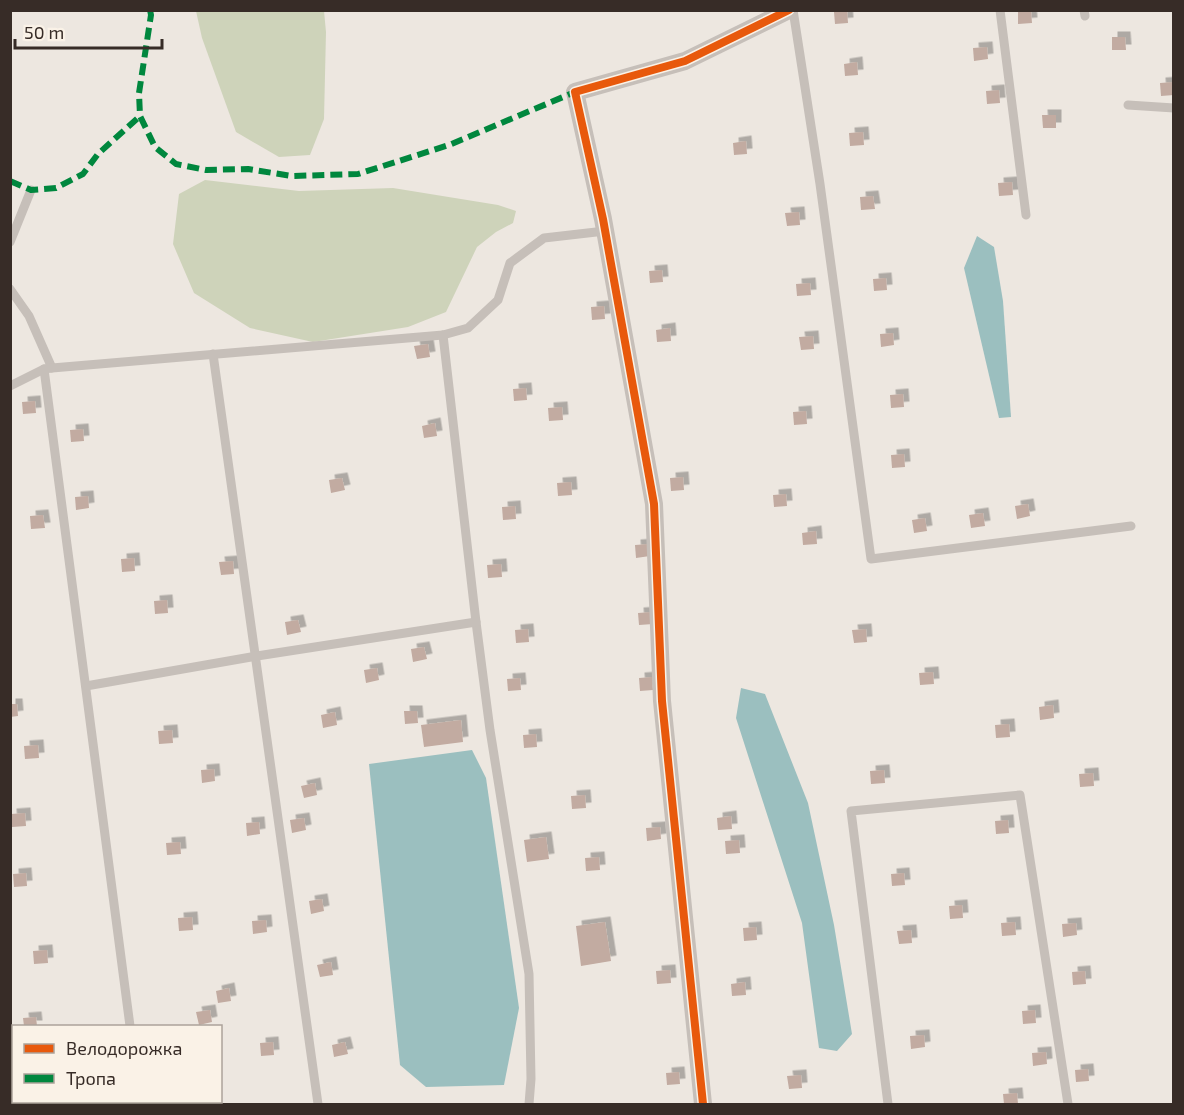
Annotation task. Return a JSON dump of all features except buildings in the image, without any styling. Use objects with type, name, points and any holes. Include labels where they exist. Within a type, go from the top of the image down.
[{"type":"street","points":[[704,1104],[662,701],[654,504],[605,231],[576,92],[685,61],[791,10]]},
{"type":"lane","points":[[791,10],[820,184],[871,559],[1131,526]]},
{"type":"lane","points":[[1000,10],[1026,215]]},
{"type":"lane","points":[[1128,105],[1173,108]]},
{"type":"lane","points":[[10,242],[31,190]]},
{"type":"lane","points":[[10,386],[48,369],[443,335],[468,328],[498,300],[510,263],[544,238],[605,231]]},
{"type":"lane","points":[[10,289],[28,316],[48,369],[130,1025]]},
{"type":"lane","points":[[443,335],[490,730],[529,974],[529,1104]]},
{"type":"lane","points":[[213,354],[318,1104]]},
{"type":"lane","points":[[86,686],[257,656],[476,622]]},
{"type":"lane","points":[[888,1104],[851,811],[1020,795],[1068,1104]]},
{"type":"lane","points":[[10,1051],[12,1067]]},
{"type":"lane","points":[[140,1103],[151,1104]]},
{"type":"green space","points":[[196,11],[324,11],[326,32],[324,119],[310,155],[279,157],[236,132],[202,38]]},
{"type":"green space","points":[[205,180],[299,191],[393,188],[498,205],[516,211],[513,223],[496,232],[477,247],[446,312],[408,327],[313,342],[250,328],[194,293],[173,244],[179,194]]},
{"type":"water","points":[[977,236],[994,247],[1003,301],[1011,417],[999,418],[964,268]]},
{"type":"water","points":[[741,688],[765,694],[808,803],[834,925],[852,1034],[837,1051],[819,1048],[802,923],[736,718]]},
{"type":"water","points":[[472,750],[486,778],[519,1008],[504,1085],[426,1087],[400,1065],[369,764]]},
{"type":"marked path","points":[[150,10],[139,93],[140,116],[155,147],[176,164],[206,170],[248,169],[292,176],[358,174],[449,145],[575,92]]},
{"type":"marked path","points":[[10,181],[31,190],[56,188],[83,174],[98,154],[140,116]]},
{"type":"cycle path","points":[[703,1104],[662,701],[654,504],[603,219],[575,92],[685,61],[789,10]]}]
